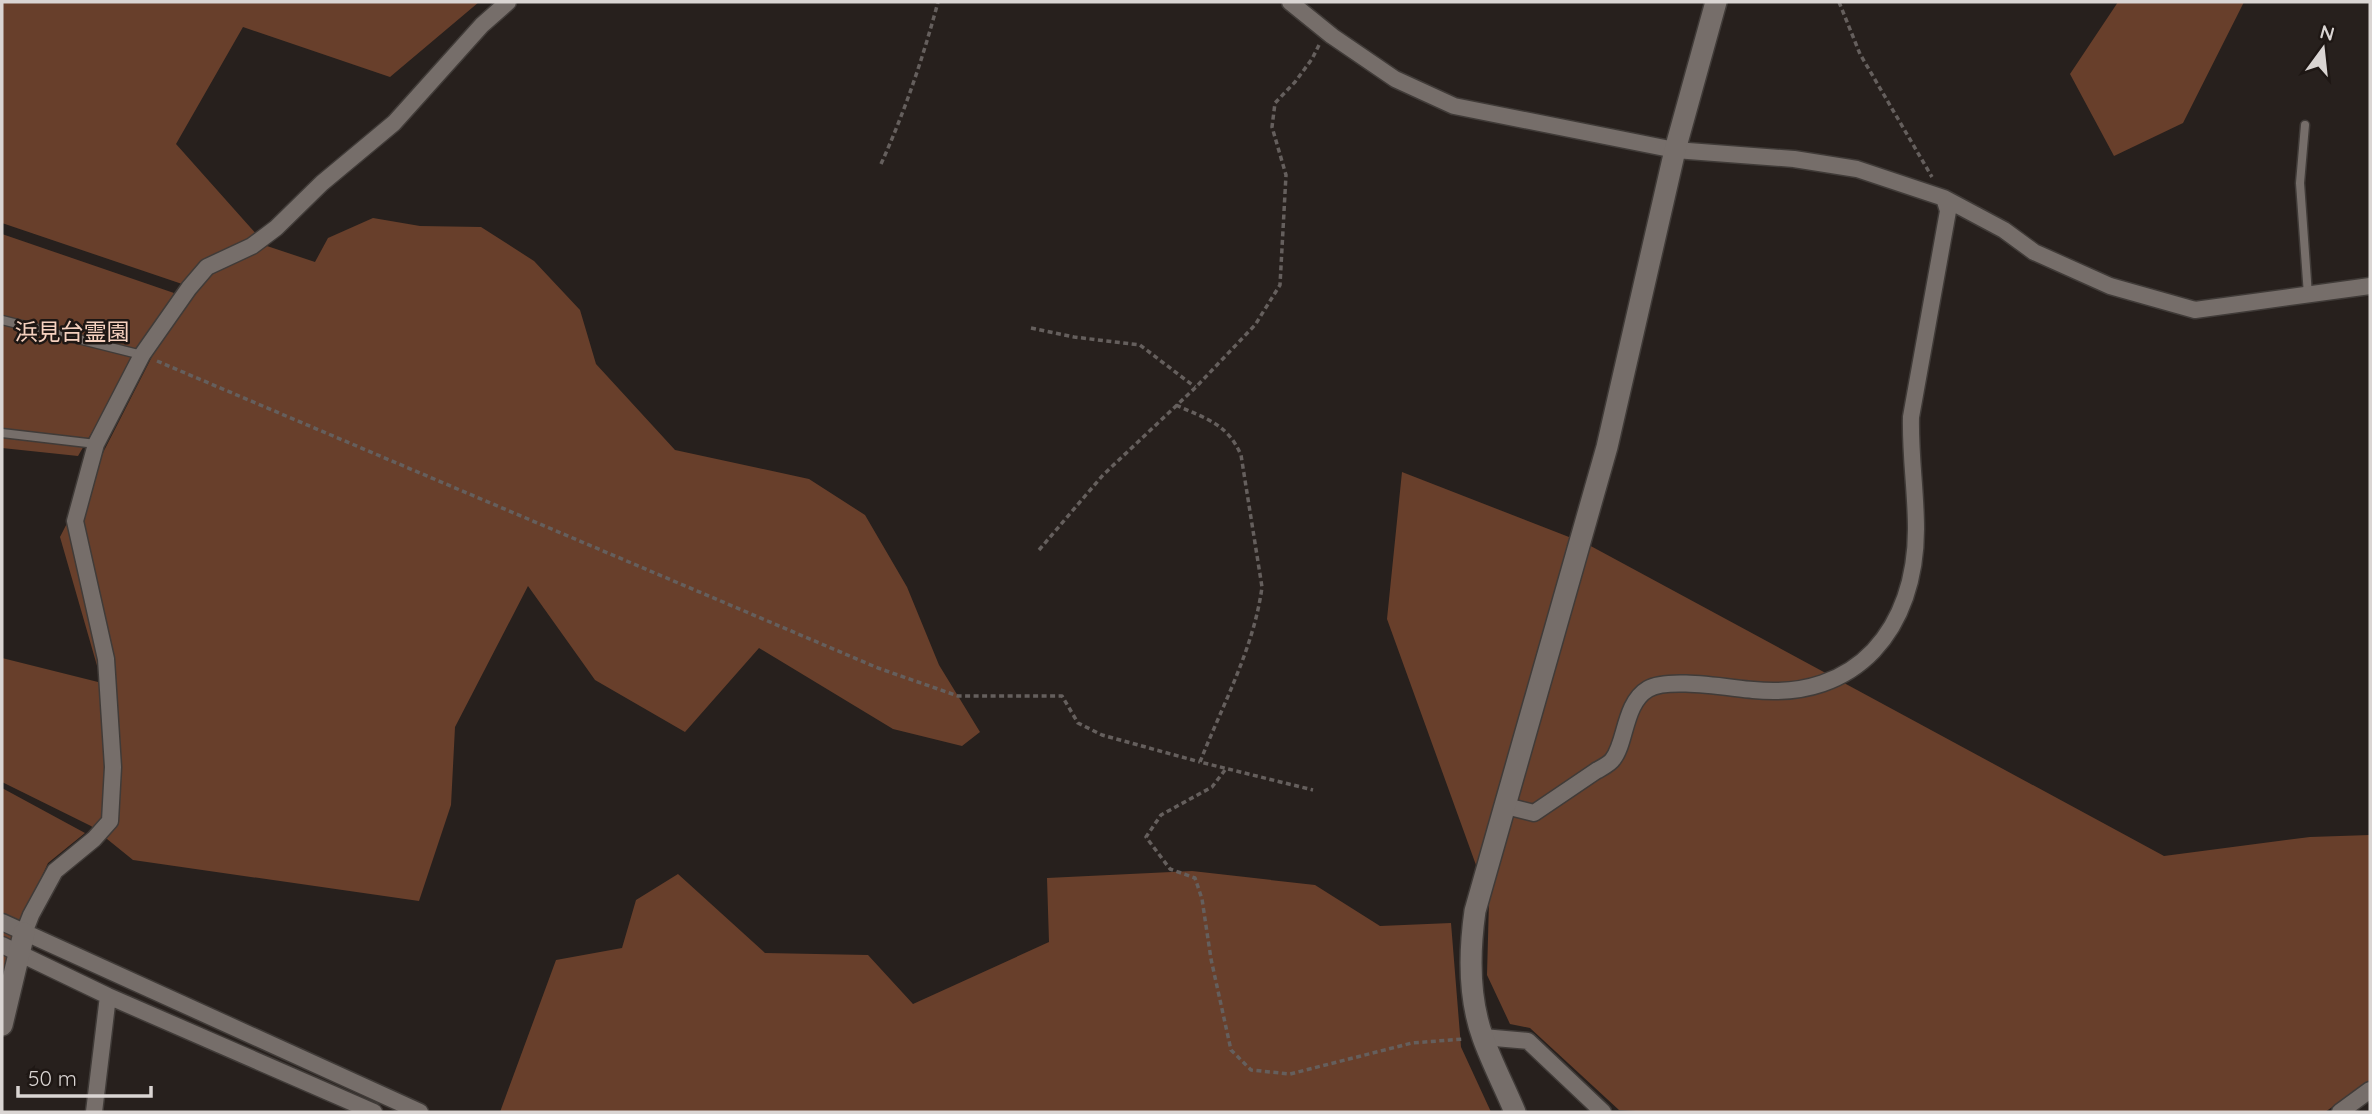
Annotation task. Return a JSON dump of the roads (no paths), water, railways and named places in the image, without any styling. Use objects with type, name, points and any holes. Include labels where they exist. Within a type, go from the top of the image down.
[{"type":"street","points":[[2,1025],[15,943],[55,871],[94,839],[110,821],[113,767],[106,659],[75,521],[96,444],[142,355],[207,267],[252,246],[276,228],[322,183],[394,123],[482,24],[508,2]]},
{"type":"street","points":[[1290,2],[1326,32],[1395,79],[1454,106],[1675,150],[1794,159],[1857,169],[1944,198],[2004,230],[2034,252],[2110,286],[2166,303],[2194,310],[2370,286]]},
{"type":"street","points":[[1515,1112],[1483,1037],[1471,985],[1470,944],[1475,911],[1607,447],[1675,150],[1716,2]]},
{"type":"street","points":[[1506,806],[1534,813],[1613,760],[1625,723],[1645,690],[1658,685],[1688,684],[1793,692],[1822,685],[1859,665],[1897,619],[1906,599],[1912,572],[1916,529],[1910,451],[1911,418],[1948,211],[1944,198]]},
{"type":"street","points":[[2,922],[15,943],[108,996],[374,1112]]},
{"type":"street","points":[[15,943],[420,1112]]},
{"type":"street","points":[[94,1112],[108,996]]},
{"type":"street","points":[[1483,1037],[1528,1041],[1603,1112]]},
{"type":"street","points":[[2340,1112],[2370,1090]]},
{"type":"lane","points":[[2305,125],[2300,183],[2308,295]]},
{"type":"lane","points":[[2,320],[142,355]]},
{"type":"lane","points":[[2,433],[96,444]]},
{"type":"park label","name":"浜見台霊園","points":[[72,332]]}]
